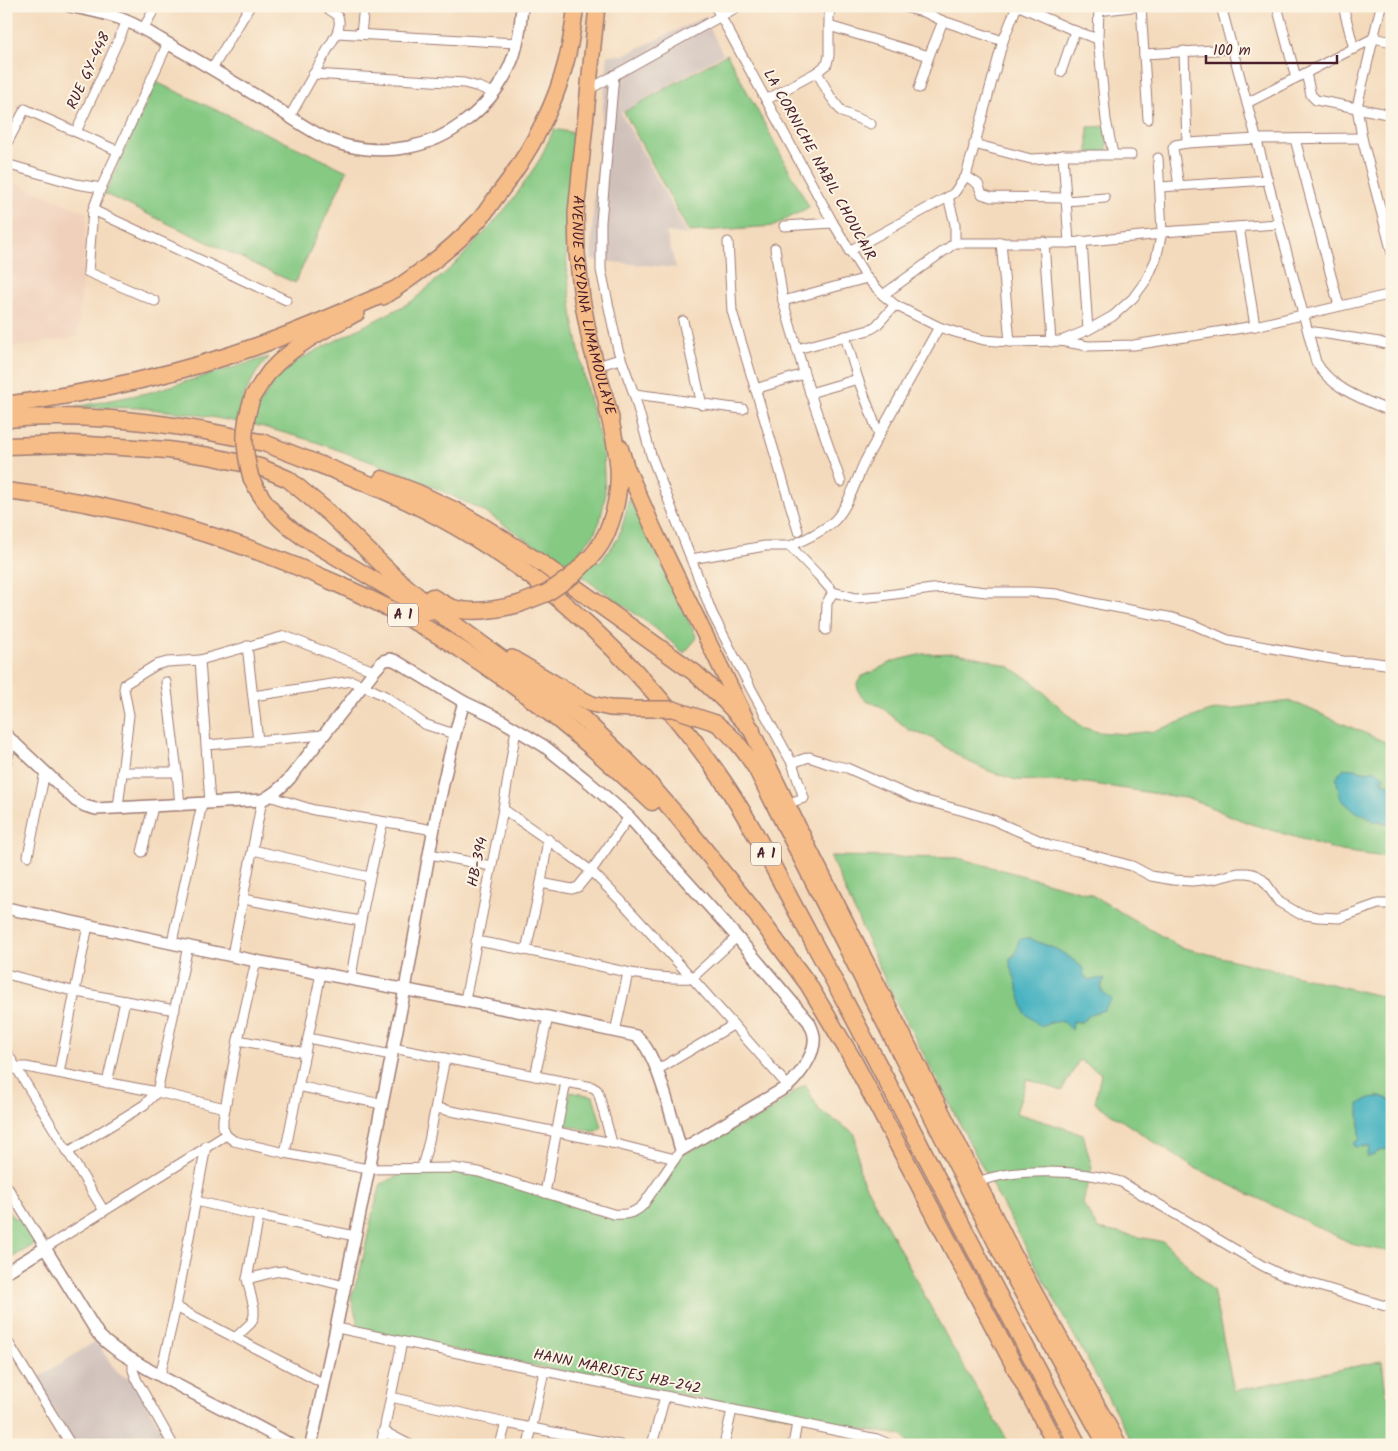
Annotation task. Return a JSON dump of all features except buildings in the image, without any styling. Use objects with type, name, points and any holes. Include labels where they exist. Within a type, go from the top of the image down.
[{"type":"highway","points":[[576,6],[571,39],[560,83],[529,150],[515,172],[479,220],[423,270],[370,306],[292,350],[270,371],[253,396],[246,420],[244,432],[246,458],[251,478],[257,491],[272,513],[301,536],[422,605],[483,610],[500,609],[547,593],[572,576],[591,557],[605,537],[614,514],[619,475],[618,454],[607,406]]},
{"type":"highway","name":"AVENUE SEYDINA LIMAMOULAYE","points":[[597,6],[576,213],[577,253],[582,299],[591,346],[626,466],[643,506],[786,804],[1018,1261],[1119,1445]]},
{"type":"highway","points":[[6,405],[99,389],[218,360],[294,332],[394,290]]},
{"type":"highway","name":"A 1","points":[[6,419],[62,417],[141,422],[224,434],[262,442],[387,492],[460,529],[507,560],[556,597],[611,646],[648,685],[688,733],[718,773],[756,835],[1078,1445]]},
{"type":"highway","points":[[262,442],[310,451],[348,465],[418,493],[487,529],[541,563],[695,673],[752,730]]},
{"type":"highway","name":"A 1","points":[[6,446],[72,444],[142,448],[209,456],[260,467],[288,478],[384,566],[422,605],[465,632]]},
{"type":"highway","name":"A 1","points":[[6,491],[129,513],[178,526],[240,544],[316,575],[414,621],[476,660],[545,708],[603,756],[644,794],[726,877],[780,944],[808,984],[850,1056],[1056,1445]]},
{"type":"highway","points":[[384,566],[399,578],[453,608]]},
{"type":"highway","points":[[465,632],[512,665],[583,720],[620,754],[662,798],[726,877]]},
{"type":"highway","points":[[465,632],[592,704],[610,708],[673,709],[716,723],[730,734],[743,749],[756,770],[1006,1263],[1106,1445]]},
{"type":"street","points":[[69,6],[106,10],[212,69],[321,135],[347,146],[378,150],[394,150],[428,143],[444,136],[475,114],[494,93],[510,67],[518,43],[522,6]]},
{"type":"street","points":[[143,29],[156,6]]},
{"type":"street","points":[[212,69],[250,6]]},
{"type":"street","points":[[290,116],[312,74],[337,33],[340,24],[336,13],[323,6]]},
{"type":"street","points":[[361,34],[364,6]]},
{"type":"street","name":"LA CORNICHE NABIL CHOUCAIR","points":[[715,6],[833,223],[867,278],[895,305],[939,327],[984,340],[1010,342],[1056,341],[1088,346],[1134,345],[1255,326],[1392,294]]},
{"type":"street","points":[[588,90],[739,6]]},
{"type":"street","points":[[766,100],[817,72],[827,64],[831,6]]},
{"type":"street","points":[[900,6],[926,13],[943,21],[1003,41]]},
{"type":"street","points":[[849,251],[948,197],[954,193],[966,176],[1003,41],[1018,6],[1098,39]]},
{"type":"street","points":[[1113,154],[1106,120],[1098,39],[1098,9],[1140,6],[1148,119]]},
{"type":"street","points":[[1235,6],[1222,8],[1316,362],[1321,372],[1346,391],[1392,412]]},
{"type":"street","points":[[1277,6],[1296,78]]},
{"type":"street","points":[[1343,6],[1354,48]]},
{"type":"street","points":[[1381,6],[1357,107],[1362,138],[1392,253]]},
{"type":"street","name":"RUE GY-448","points":[[76,132],[127,21]]},
{"type":"street","points":[[919,88],[943,21]]},
{"type":"street","points":[[829,26],[929,56]]},
{"type":"street","points":[[1061,72],[1075,31]]},
{"type":"street","points":[[337,33],[518,43]]},
{"type":"street","points":[[1247,103],[1374,38],[1392,42]]},
{"type":"street","points":[[155,301],[88,272],[93,210],[100,188],[168,44]]},
{"type":"street","points":[[1144,54],[1233,49]]},
{"type":"street","points":[[1184,51],[1187,143]]},
{"type":"street","points":[[817,72],[830,96],[842,112],[871,124]]},
{"type":"street","points":[[1306,73],[1313,98],[1392,115]]},
{"type":"street","points":[[312,74],[464,83],[494,93]]},
{"type":"street","points":[[614,75],[600,246],[601,270],[620,359],[634,394],[651,455],[712,613],[792,763],[804,798],[786,804]]},
{"type":"street","points":[[6,145],[25,110],[118,151]]},
{"type":"street","points":[[1179,186],[1173,148],[1175,145],[1257,139],[1362,138]]},
{"type":"street","points":[[1295,139],[1339,306]]},
{"type":"street","points":[[974,144],[1031,159],[1063,155],[1130,155]]},
{"type":"street","points":[[1063,155],[1069,242]]},
{"type":"street","points":[[1044,242],[1056,341],[1088,330],[1113,316],[1133,298],[1147,279],[1156,258],[1162,233],[1158,158]]},
{"type":"street","points":[[6,164],[76,184],[100,188]]},
{"type":"street","points":[[966,176],[978,184],[982,194],[991,197],[1066,200],[1106,198]]},
{"type":"street","points":[[1160,187],[1268,180]]},
{"type":"street","points":[[948,197],[954,224],[955,243]]},
{"type":"street","points":[[93,210],[286,300]]},
{"type":"street","points":[[784,226],[833,223]]},
{"type":"street","points":[[884,295],[955,243],[1069,242],[1280,224]]},
{"type":"street","points":[[1239,227],[1255,326]]},
{"type":"street","points":[[1082,241],[1088,330]]},
{"type":"street","points":[[728,242],[732,311],[798,531]]},
{"type":"street","points":[[1001,242],[1010,342]]},
{"type":"street","points":[[775,248],[783,301],[810,393],[841,482]]},
{"type":"street","points":[[783,301],[867,278]]},
{"type":"street","points":[[797,349],[869,330],[876,326],[895,305]]},
{"type":"street","points":[[683,321],[702,405]]},
{"type":"street","points":[[691,559],[765,546],[790,546],[803,541],[833,522],[846,504],[879,435],[939,327]]},
{"type":"street","points":[[1308,331],[1379,342],[1392,346]]},
{"type":"street","points":[[845,336],[858,379],[879,435]]},
{"type":"street","points":[[597,366],[620,359]]},
{"type":"street","points":[[756,389],[804,374]]},
{"type":"street","points":[[810,393],[858,379]]},
{"type":"street","points":[[634,394],[673,398],[702,405],[743,409]]},
{"type":"street","points":[[790,546],[833,592],[856,598],[953,588],[986,592],[1057,594],[1173,618],[1228,640],[1344,661],[1392,665]]},
{"type":"street","points":[[826,630],[827,603],[833,592]]},
{"type":"street","points":[[118,808],[129,715],[124,684],[156,665],[167,662],[200,660],[285,636],[374,671]]},
{"type":"street","points":[[247,646],[258,742]]},
{"type":"street","points":[[232,955],[253,850],[266,798],[281,788],[290,778],[362,685],[383,661],[390,659],[396,660],[464,702],[494,716],[544,746],[629,817],[737,937],[809,1022],[814,1036],[814,1044],[800,1074],[788,1086],[678,1154],[639,1210],[630,1214],[613,1214],[479,1172],[453,1168],[422,1167],[368,1169],[285,1153],[234,1140],[226,1135],[223,1127],[224,1108],[256,961]]},
{"type":"street","points":[[172,942],[206,804],[207,745],[200,660]]},
{"type":"street","points":[[253,696],[352,681],[391,701],[424,724],[454,734]]},
{"type":"street","points":[[166,682],[180,806]]},
{"type":"street","points":[[311,1445],[337,1328],[405,989],[434,830],[454,734],[464,702]]},
{"type":"street","name":"HB-394","points":[[465,1000],[503,808],[516,729]]},
{"type":"street","points":[[207,745],[324,735]]},
{"type":"street","points":[[9,737],[76,800],[85,806],[96,809],[180,806],[266,798],[314,810],[434,830]]},
{"type":"street","points":[[6,765],[9,737]]},
{"type":"street","points":[[792,763],[809,756],[829,764],[847,768],[915,798],[1006,825],[1028,837],[1050,845],[1077,850],[1132,866],[1150,876],[1204,881],[1247,872],[1258,876],[1265,882],[1279,902],[1300,914],[1339,918],[1378,904],[1392,904]]},
{"type":"street","points":[[28,856],[45,772]]},
{"type":"street","points":[[122,772],[177,772]]},
{"type":"street","points":[[142,852],[153,807]]},
{"type":"street","points":[[503,808],[591,871],[692,978],[788,1086]]},
{"type":"street","points":[[541,883],[572,889],[578,887],[629,817]]},
{"type":"street","points":[[351,978],[369,877],[383,822]]},
{"type":"street","points":[[526,950],[541,883],[548,840]]},
{"type":"street","points":[[253,850],[369,877]]},
{"type":"street","points":[[430,854],[491,866]]},
{"type":"street","points":[[243,899],[360,921]]},
{"type":"street","points":[[6,908],[256,961],[465,1000],[636,1036],[642,1040],[657,1070],[678,1154]]},
{"type":"street","points":[[59,1073],[88,925]]},
{"type":"street","points":[[476,941],[628,973],[672,979],[692,978],[737,937]]},
{"type":"street","points":[[68,1152],[144,1105],[157,1092],[188,946]]},
{"type":"street","points":[[285,1153],[321,973]]},
{"type":"street","points":[[615,1032],[628,973]]},
{"type":"street","points":[[6,974],[76,992],[174,1010]]},
{"type":"street","points":[[107,1083],[125,1001]]},
{"type":"street","points":[[535,1076],[548,1017]]},
{"type":"street","points":[[657,1070],[733,1025]]},
{"type":"street","points":[[308,1038],[445,1058],[592,1087],[597,1090],[599,1095],[612,1143]]},
{"type":"street","points":[[238,1040],[305,1053]]},
{"type":"street","points":[[6,1051],[104,1211]]},
{"type":"street","points":[[422,1167],[436,1108],[445,1058]]},
{"type":"street","points":[[6,1073],[16,1067],[26,1067],[157,1092],[224,1108]]},
{"type":"street","points":[[545,1193],[566,1082]]},
{"type":"street","points":[[298,1086],[381,1104]]},
{"type":"street","points":[[436,1108],[612,1143],[678,1154]]},
{"type":"street","points":[[6,1272],[226,1135]]},
{"type":"street","points":[[160,1376],[176,1307],[206,1146]]},
{"type":"street","points":[[978,1182],[988,1178],[1040,1172],[1080,1173],[1121,1182],[1262,1266],[1282,1275],[1392,1308]]},
{"type":"street","points":[[6,1185],[98,1334],[115,1350],[275,1442],[291,1445]]},
{"type":"street","points":[[196,1201],[355,1236]]},
{"type":"street","points":[[236,1338],[251,1323],[254,1316],[247,1279],[259,1216]]},
{"type":"street","points":[[247,1279],[284,1271],[345,1286]]},
{"type":"street","points":[[176,1307],[324,1384]]},
{"type":"street","name":"HANN MARISTES HB-242","points":[[337,1328],[732,1410],[878,1438],[891,1445]]},
{"type":"street","points":[[6,1338],[9,1349],[71,1445]]},
{"type":"street","points":[[381,1445],[402,1342]]},
{"type":"street","points":[[134,1360],[133,1370],[137,1381],[173,1445]]},
{"type":"street","points":[[528,1445],[544,1371]]},
{"type":"street","points":[[652,1445],[665,1396]]},
{"type":"street","points":[[391,1397],[590,1442],[620,1445]]},
{"type":"street","points":[[724,1445],[732,1410]]},
{"type":"street","points":[[500,1445],[506,1423]]},
{"type":"street","points":[[793,1445],[797,1423]]},
{"type":"street","points":[[384,1431],[410,1445]]},
{"type":"shaded area","points":[[704,17],[723,54],[621,113],[688,235],[666,232],[676,268],[591,260],[594,196],[608,55],[624,55]]},
{"type":"shaded area","points":[[6,179],[87,213],[78,337],[6,348]]},
{"type":"shaded area","points":[[96,1341],[116,1371],[123,1376],[133,1379],[170,1445],[76,1445],[34,1380]]},
{"type":"green space","points":[[727,54],[809,207],[774,226],[689,232],[624,112]]},
{"type":"green space","points":[[156,82],[347,171],[295,283],[105,194]]},
{"type":"green space","points":[[1107,126],[1107,153],[1088,154],[1088,127]]},
{"type":"green space","points":[[554,129],[574,133],[567,200],[567,270],[573,319],[586,386],[603,451],[605,498],[600,521],[594,534],[580,551],[600,563],[618,538],[629,498],[697,638],[684,653],[655,628],[606,593],[482,510],[408,475],[313,441],[260,426],[194,414],[141,408],[75,407],[147,393],[269,357],[256,373],[242,399],[262,401],[274,381],[296,361],[411,302],[452,267],[515,197],[540,159]]},
{"type":"green space","points":[[957,653],[986,659],[1010,667],[1034,683],[1082,727],[1098,732],[1126,734],[1155,731],[1210,711],[1291,701],[1392,745],[1392,786],[1369,772],[1348,769],[1341,799],[1371,820],[1392,823],[1392,858],[1341,851],[1248,823],[1191,799],[1087,783],[1016,780],[991,772],[967,761],[932,738],[909,730],[880,706],[866,701],[859,693],[857,684],[861,677],[894,661],[923,654]]},
{"type":"green space","points":[[830,856],[958,858],[1090,894],[1180,947],[1392,999],[1392,1102],[1386,1098],[1379,1097],[1365,1100],[1359,1111],[1361,1147],[1371,1147],[1369,1152],[1372,1156],[1379,1151],[1392,1151],[1392,1252],[1355,1245],[1191,1166],[1095,1103],[1101,1073],[1079,1060],[1062,1091],[1027,1079],[1016,1113],[1083,1134],[1092,1168],[1083,1204],[1098,1229],[1164,1242],[1213,1290],[1234,1391],[1382,1361],[1386,1394],[1392,1400],[1392,1445],[1134,1445],[988,1178],[887,984]],"holes":[[[1033,940],[1058,950],[1082,967],[1085,977],[1089,980],[1105,979],[1102,984],[1104,1010],[1093,1013],[1081,1022],[1073,1021],[1072,1029],[1065,1022],[1056,1021],[1049,1024],[1009,959]]]},
{"type":"green space","points":[[805,1084],[819,1110],[855,1134],[860,1175],[950,1343],[1010,1445],[909,1445],[902,1435],[857,1429],[395,1338],[359,1327],[351,1298],[361,1268],[381,1184],[410,1170],[456,1171],[484,1176],[562,1200],[605,1217],[638,1213],[661,1187],[680,1156],[729,1131],[762,1117]]},
{"type":"green space","points":[[570,1092],[593,1096],[602,1127],[596,1132],[565,1125]]},
{"type":"green space","points":[[6,1209],[14,1218],[24,1219],[37,1243],[6,1261]]},
{"type":"water","points":[[1344,768],[1366,772],[1375,770],[1384,776],[1382,781],[1392,786],[1392,823],[1372,821],[1367,816],[1354,811],[1341,799],[1336,778]]},
{"type":"water","points":[[1030,938],[1058,950],[1069,957],[1082,967],[1085,977],[1089,980],[1105,978],[1101,986],[1102,991],[1112,999],[1104,1010],[1093,1013],[1081,1022],[1073,1021],[1072,1030],[1064,1022],[1056,1021],[1040,1026],[1025,1013],[1009,959],[1015,955],[1019,940]]},
{"type":"water","points":[[1370,1098],[1386,1098],[1392,1102],[1392,1151],[1384,1149],[1367,1157],[1370,1147],[1355,1147],[1354,1143],[1360,1139],[1359,1104]]}]
